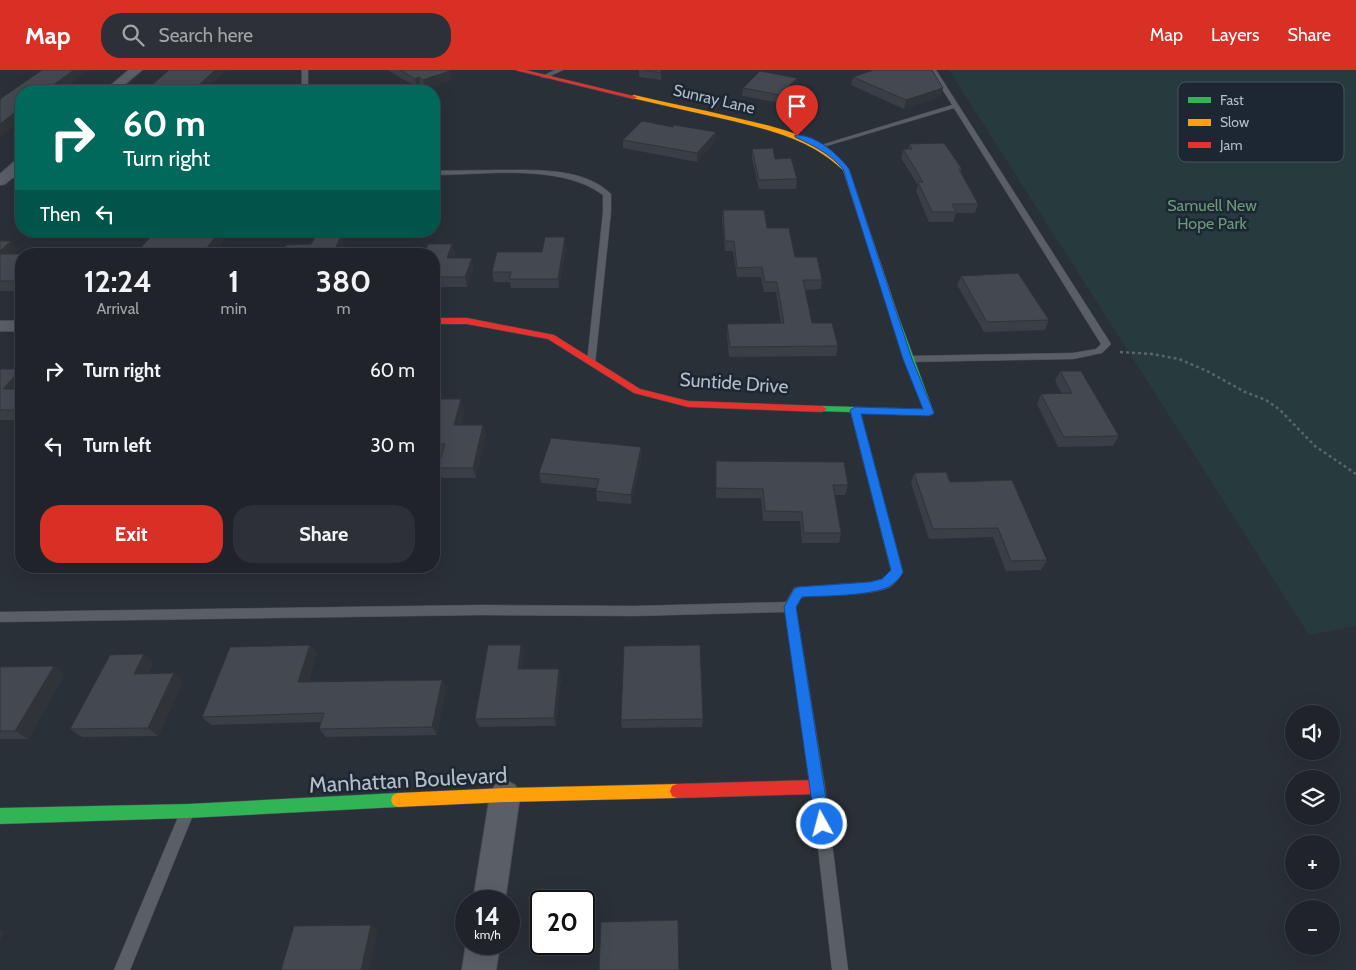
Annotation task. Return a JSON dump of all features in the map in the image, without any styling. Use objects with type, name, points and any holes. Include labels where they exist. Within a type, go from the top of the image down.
[{"type":"street","points":[[117,85],[136,70]]},
{"type":"street","name":"Sunray Lane","points":[[518,70],[770,128],[797,136],[820,146],[834,156],[846,169],[908,359],[929,413]]},
{"type":"street","points":[[3,178],[15,169]]},
{"type":"street","name":"Suntide Drive","points":[[440,321],[467,321],[551,337],[637,390],[688,404],[929,413]]},
{"type":"street","points":[[0,326],[15,326]]},
{"type":"street","name":"Manhattan Boulevard","points":[[0,816],[188,811],[505,795],[818,787]]},
{"type":"street","points":[[491,890],[505,795]]},
{"type":"street","points":[[479,970],[481,955]]},
{"type":"lane","points":[[304,70],[305,85]]},
{"type":"lane","points":[[544,77],[560,70]]},
{"type":"lane","points":[[908,359],[1073,356],[1099,351],[1106,344],[933,70]]},
{"type":"lane","points":[[820,146],[955,106]]},
{"type":"lane","points":[[440,174],[550,173],[585,181],[601,187],[607,194],[607,212],[592,362]]},
{"type":"lane","points":[[840,970],[818,787],[790,607],[798,592],[870,587],[886,583],[897,572],[855,410]]},
{"type":"lane","points":[[0,618],[481,610],[634,611],[790,607]]},
{"type":"lane","points":[[122,970],[188,811]]},
{"type":"path","points":[[1099,351],[1152,354],[1179,359],[1207,371],[1280,410],[1315,446],[1356,474]]},
{"type":"green space","name":"Samuell New Hope Park","points":[[949,70],[1356,70],[1356,626],[1309,635]]},
{"type":"building","points":[[42,70],[74,70],[53,85],[20,85]]},
{"type":"building","points":[[169,70],[215,70],[199,85],[152,85]]},
{"type":"building","points":[[400,70],[450,71],[423,80],[419,77],[415,79]]},
{"type":"building","points":[[645,70],[661,70],[661,73]]},
{"type":"building","points":[[874,70],[932,70],[943,88],[906,100],[853,77]]},
{"type":"building","points":[[760,71],[797,78],[780,95],[743,88]]},
{"type":"building","points":[[15,89],[15,113],[0,124],[0,99]]},
{"type":"building","points":[[642,121],[716,132],[697,153],[623,140]]},
{"type":"building","points":[[944,143],[962,169],[959,169],[978,204],[952,204],[956,212],[932,212],[918,182],[923,182],[903,149],[912,149],[909,144]]},
{"type":"building","points":[[773,148],[775,159],[791,158],[797,179],[759,180],[752,149]]},
{"type":"building","points":[[723,210],[764,210],[767,228],[789,228],[795,257],[817,257],[822,280],[803,280],[812,323],[832,323],[838,346],[730,347],[727,324],[784,323],[777,282],[765,282],[762,267],[737,268],[734,241],[725,241]]},
{"type":"building","points":[[151,237],[215,237],[207,248],[140,248]]},
{"type":"building","points":[[315,237],[341,237],[336,248],[284,248],[286,245],[311,244]]},
{"type":"building","points":[[545,237],[565,237],[558,279],[509,279],[511,272],[492,272],[497,252],[542,252]]},
{"type":"building","points":[[0,241],[11,241],[0,251]]},
{"type":"building","points":[[428,244],[452,244],[447,258],[472,258],[465,277],[440,277],[440,248],[426,248]]},
{"type":"building","points":[[0,254],[15,254],[15,281],[0,281]]},
{"type":"building","points":[[1018,273],[1049,320],[987,322],[961,276]]},
{"type":"building","points":[[0,369],[15,369],[15,376],[3,389],[15,389],[15,410],[0,410]]},
{"type":"building","points":[[1060,371],[1081,371],[1119,436],[1064,437],[1041,394],[1072,393]]},
{"type":"building","points":[[440,399],[461,399],[454,425],[483,425],[473,468],[440,468],[445,444],[440,444]]},
{"type":"building","points":[[551,438],[641,447],[631,495],[596,491],[599,479],[539,473]]},
{"type":"building","points":[[716,461],[844,462],[848,485],[833,485],[841,533],[804,533],[802,512],[765,511],[763,489],[716,488]]},
{"type":"building","points":[[946,472],[950,482],[1012,480],[1047,560],[1011,561],[998,528],[933,529],[914,473]]},
{"type":"building","points":[[310,645],[298,682],[442,680],[432,727],[319,729],[324,713],[202,717],[230,647]]},
{"type":"building","points":[[488,645],[521,645],[518,669],[559,669],[554,718],[475,719]]},
{"type":"building","points":[[700,645],[703,719],[621,720],[624,646]]},
{"type":"building","points":[[144,654],[134,674],[174,673],[148,728],[70,729],[110,655]]},
{"type":"building","points":[[54,666],[15,731],[0,731],[0,667]]},
{"type":"building","points":[[678,920],[679,970],[599,970],[601,922]]},
{"type":"building","points":[[371,925],[361,970],[281,970],[294,926]]},
{"type":"traffic: fast","points":[[822,409],[929,413],[894,315]]},
{"type":"traffic: fast","points":[[0,816],[188,811],[398,800]]},
{"type":"traffic: slow","points":[[634,97],[774,129],[805,140],[833,157],[846,169],[894,315]]},
{"type":"traffic: slow","points":[[398,800],[505,795],[677,791]]},
{"type":"traffic: jam","points":[[518,70],[634,97]]},
{"type":"traffic: jam","points":[[440,321],[467,321],[551,337],[637,391],[688,404],[822,409]]},
{"type":"traffic: jam","points":[[677,791],[818,787]]},
{"type":"route","points":[[797,136],[820,146],[834,156],[846,169],[908,359],[929,413],[855,410],[897,572],[886,583],[870,587],[798,592],[790,607],[822,824]]}]
